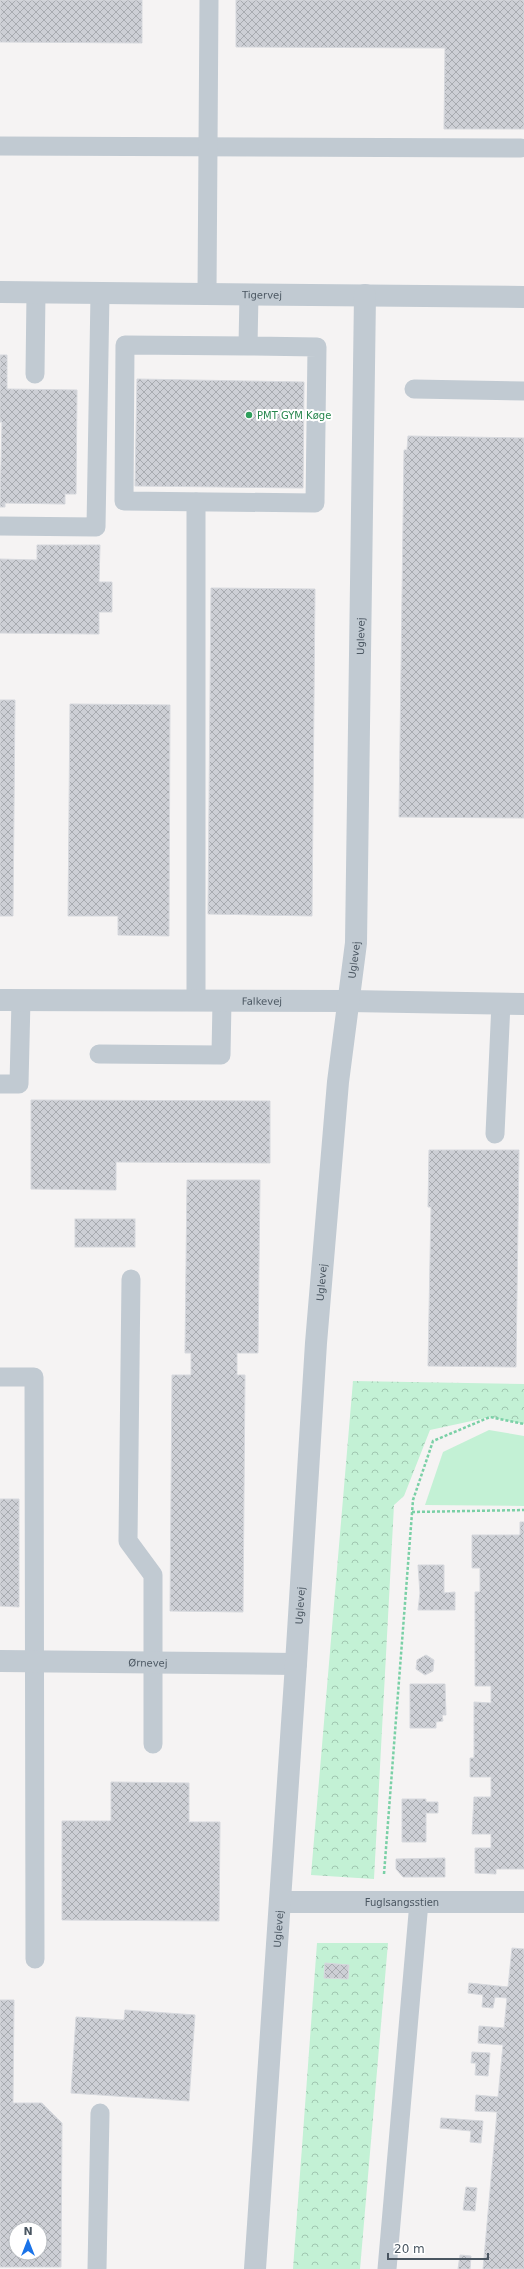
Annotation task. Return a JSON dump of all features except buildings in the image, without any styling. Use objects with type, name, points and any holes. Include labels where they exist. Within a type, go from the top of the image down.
[{"type":"street","name":"Tigervej","points":[[0,292],[524,297]]},
{"type":"street","name":"Uglevej","points":[[255,2269],[296,1664],[316,1335],[338,1082],[356,943],[365,295]]},
{"type":"street","name":"Falkevej","points":[[11,1000],[349,1001],[524,1004]]},
{"type":"street","name":"Ørnevej","points":[[0,1661],[296,1664]]},
{"type":"street","name":"Fuglsangsstien","points":[[280,1902],[524,1902]]},
{"type":"lane","points":[[207,293],[209,0]]},
{"type":"lane","points":[[0,146],[208,148],[521,148]]},
{"type":"lane","points":[[35,374],[36,292]]},
{"type":"lane","points":[[0,526],[96,527],[100,294]]},
{"type":"lane","points":[[248,346],[249,294]]},
{"type":"lane","points":[[125,345],[248,346],[317,347],[315,503],[124,501],[125,345]]},
{"type":"lane","points":[[414,389],[524,391]]},
{"type":"lane","points":[[196,502],[196,1001]]},
{"type":"lane","points":[[0,1084],[19,1084],[11,1000]]},
{"type":"lane","points":[[99,1054],[221,1055],[222,1001]]},
{"type":"lane","points":[[495,1134],[501,1004]]},
{"type":"lane","points":[[131,1279],[128,1541],[153,1575],[154,1744]]},
{"type":"lane","points":[[0,1377],[34,1377],[36,1662],[35,1959]]},
{"type":"lane","points":[[388,2269],[419,1902]]},
{"type":"lane","points":[[97,2269],[100,2113]]},
{"type":"path","points":[[382,1902],[413,1500],[433,1441],[490,1417],[524,1424]]},
{"type":"path","points":[[412,1512],[524,1510]]},
{"type":"green space","points":[[353,1381],[524,1384],[524,1424],[490,1417],[430,1430],[404,1496],[394,1505],[374,1879],[311,1875]]},
{"type":"green space","points":[[489,1430],[524,1436],[524,1506],[425,1505],[443,1452]]},
{"type":"green space","points":[[317,1943],[388,1943],[360,2269],[293,2269]]},
{"type":"place","name":"PMT GYM Køge","points":[[249,415]]}]
